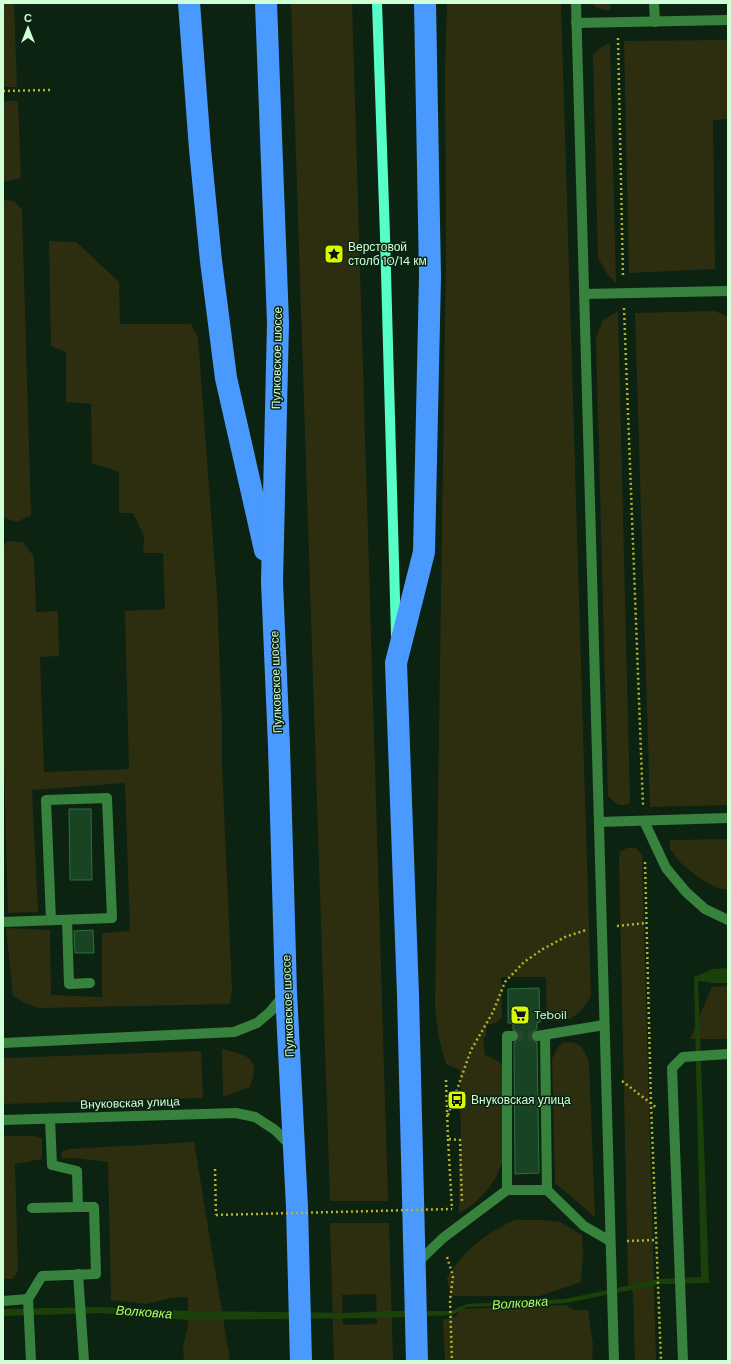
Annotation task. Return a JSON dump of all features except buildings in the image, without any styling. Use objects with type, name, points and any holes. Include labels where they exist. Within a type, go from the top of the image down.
[{"type":"highway","points":[[189,3],[200,149],[211,261],[226,378],[272,582]]},
{"type":"highway","name":"Пулковское шоссе","points":[[266,3],[278,323],[272,582],[279,746],[286,992],[294,1149],[301,1361]]},
{"type":"highway","points":[[417,1361],[408,995],[396,663],[424,552],[430,276],[424,3]]},
{"type":"main road","points":[[377,3],[385,236],[396,663]]},
{"type":"street","points":[[576,3],[614,1361]]},
{"type":"street","points":[[654,3],[655,22]]},
{"type":"street","points":[[576,23],[728,20]]},
{"type":"street","points":[[584,294],[728,291]]},
{"type":"street","points":[[3,922],[112,918],[107,798],[46,800],[51,920]]},
{"type":"street","points":[[599,822],[728,818]]},
{"type":"street","points":[[644,821],[666,868],[686,892],[705,909],[728,920]]},
{"type":"street","points":[[67,920],[69,984],[90,983]]},
{"type":"street","points":[[3,1043],[234,1032],[257,1023],[270,1012],[286,992]]},
{"type":"street","points":[[604,1025],[541,1035],[547,1190],[584,1226],[610,1241]]},
{"type":"street","points":[[507,1190],[507,1036],[513,1036]]},
{"type":"street","points":[[683,1361],[672,1068],[683,1057],[728,1054]]},
{"type":"street","name":"Внуковская улица","points":[[3,1120],[236,1113],[255,1117],[275,1130],[294,1149]]},
{"type":"street","points":[[50,1119],[52,1165],[77,1171],[78,1207]]},
{"type":"street","points":[[414,1265],[443,1238],[507,1190],[547,1190]]},
{"type":"street","points":[[31,1361],[28,1299],[42,1276],[96,1274],[94,1207],[32,1208]]},
{"type":"street","points":[[78,1274],[84,1361]]},
{"type":"street","points":[[3,1301],[28,1299]]},
{"type":"path","points":[[618,23],[623,294],[644,821]]},
{"type":"path","points":[[3,91],[50,90]]},
{"type":"path","points":[[645,860],[651,1104],[661,1361]]},
{"type":"path","points":[[448,1115],[471,1050],[493,1012],[505,982],[524,962],[542,949],[565,937],[584,930],[646,923]]},
{"type":"path","points":[[606,1068],[674,1122]]},
{"type":"path","points":[[215,1169],[216,1215],[452,1209],[446,1080]]},
{"type":"path","points":[[448,1139],[460,1140],[462,1210]]},
{"type":"path","points":[[462,1203],[490,1203]]},
{"type":"path","points":[[443,1238],[445,1252],[453,1276],[450,1300],[452,1361]]},
{"type":"path","points":[[610,1241],[656,1240]]},
{"type":"shaded area","points":[[3,3],[14,3],[17,87],[3,87]]},
{"type":"shaded area","points":[[291,3],[352,3],[388,1201],[330,1201]]},
{"type":"shaded area","points":[[447,3],[561,3],[591,996],[583,1009],[574,1017],[563,1020],[547,1021],[546,977],[501,977],[502,1018],[496,1023],[487,1025],[486,1036],[483,1039],[485,1055],[506,1067],[504,1158],[497,1175],[487,1190],[474,1203],[459,1213],[459,1156],[461,1147],[460,1070],[446,1064],[439,1039],[435,1008],[446,255],[445,70]]},
{"type":"shaded area","points":[[592,3],[610,3],[610,10],[597,8]]},
{"type":"shaded area","points":[[728,40],[728,119],[713,120],[715,269],[629,273],[624,41]]},
{"type":"shaded area","points":[[610,43],[616,283],[608,275],[598,258],[593,55],[600,48]]},
{"type":"shaded area","points":[[3,101],[18,101],[21,178],[8,181],[3,181]]},
{"type":"shaded area","points":[[3,199],[15,202],[22,210],[31,515],[17,522],[3,516]]},
{"type":"shaded area","points":[[49,241],[76,242],[119,282],[120,324],[191,324],[198,338],[217,595],[222,724],[222,766],[232,990],[230,1004],[40,1008],[23,1002],[13,996],[6,928],[50,930],[51,995],[102,997],[102,933],[130,931],[125,783],[32,790],[38,912],[8,913],[3,732],[3,546],[8,541],[23,542],[34,557],[36,612],[58,611],[59,656],[40,657],[44,772],[129,769],[125,611],[165,609],[163,553],[143,553],[144,536],[133,513],[119,513],[119,472],[92,463],[91,404],[66,402],[66,352],[51,346]]},
{"type":"shaded area","points":[[618,311],[630,803],[623,805],[616,803],[608,796],[596,338],[603,320]]},
{"type":"shaded area","points":[[715,311],[728,317],[728,805],[650,807],[635,313]]},
{"type":"shaded area","points":[[728,839],[728,890],[717,888],[699,878],[681,863],[670,849],[670,840]]},
{"type":"shaded area","points":[[627,848],[636,848],[642,855],[656,1361],[635,1361],[633,1293],[628,1283],[619,858],[620,852]]},
{"type":"shaded area","points":[[728,986],[728,1039],[690,1039],[712,987]]},
{"type":"shaded area","points":[[569,1042],[577,1044],[582,1048],[589,1062],[595,1217],[555,1183],[552,1059],[562,1043]]},
{"type":"shaded area","points":[[222,1049],[250,1059],[253,1063],[254,1069],[250,1087],[223,1097]]},
{"type":"shaded area","points":[[201,1051],[203,1098],[3,1104],[3,1058]]},
{"type":"shaded area","points":[[3,1136],[34,1136],[42,1138],[42,1159],[15,1164],[18,1271],[13,1279],[3,1279]]},
{"type":"shaded area","points":[[194,1142],[230,1361],[184,1361],[183,1346],[188,1326],[188,1297],[171,1298],[146,1304],[111,1300],[108,1162],[75,1158],[62,1159],[61,1152],[69,1149]]},
{"type":"shaded area","points":[[515,1220],[544,1220],[560,1222],[582,1235],[583,1256],[581,1282],[540,1296],[451,1296],[447,1278],[467,1251],[495,1230]]},
{"type":"shaded area","points":[[330,1223],[389,1223],[393,1361],[334,1361]],"holes":[[[376,1294],[377,1324],[343,1325],[342,1295]]]},
{"type":"shaded area","points":[[566,1305],[574,1310],[588,1310],[593,1344],[592,1361],[445,1361],[443,1320],[457,1316],[459,1309]]},
{"type":"water","name":"Волковка","points":[[728,968],[728,983],[698,981],[709,1283],[660,1284],[566,1303],[467,1307],[452,1315],[383,1318],[188,1320],[100,1313],[3,1316],[3,1309],[100,1307],[188,1311],[347,1313],[383,1311],[451,1311],[467,1304],[565,1299],[660,1279],[701,1277],[694,977],[713,969]]},
{"type":"tunnel","points":[[513,1036],[537,1036]]},
{"type":"place","name":"Верстовой столб 10/14 км","points":[[334,254]]},
{"type":"place","name":"Teboil","points":[[520,1015]]},
{"type":"place","name":"Внуковская улица","points":[[457,1100]]}]
